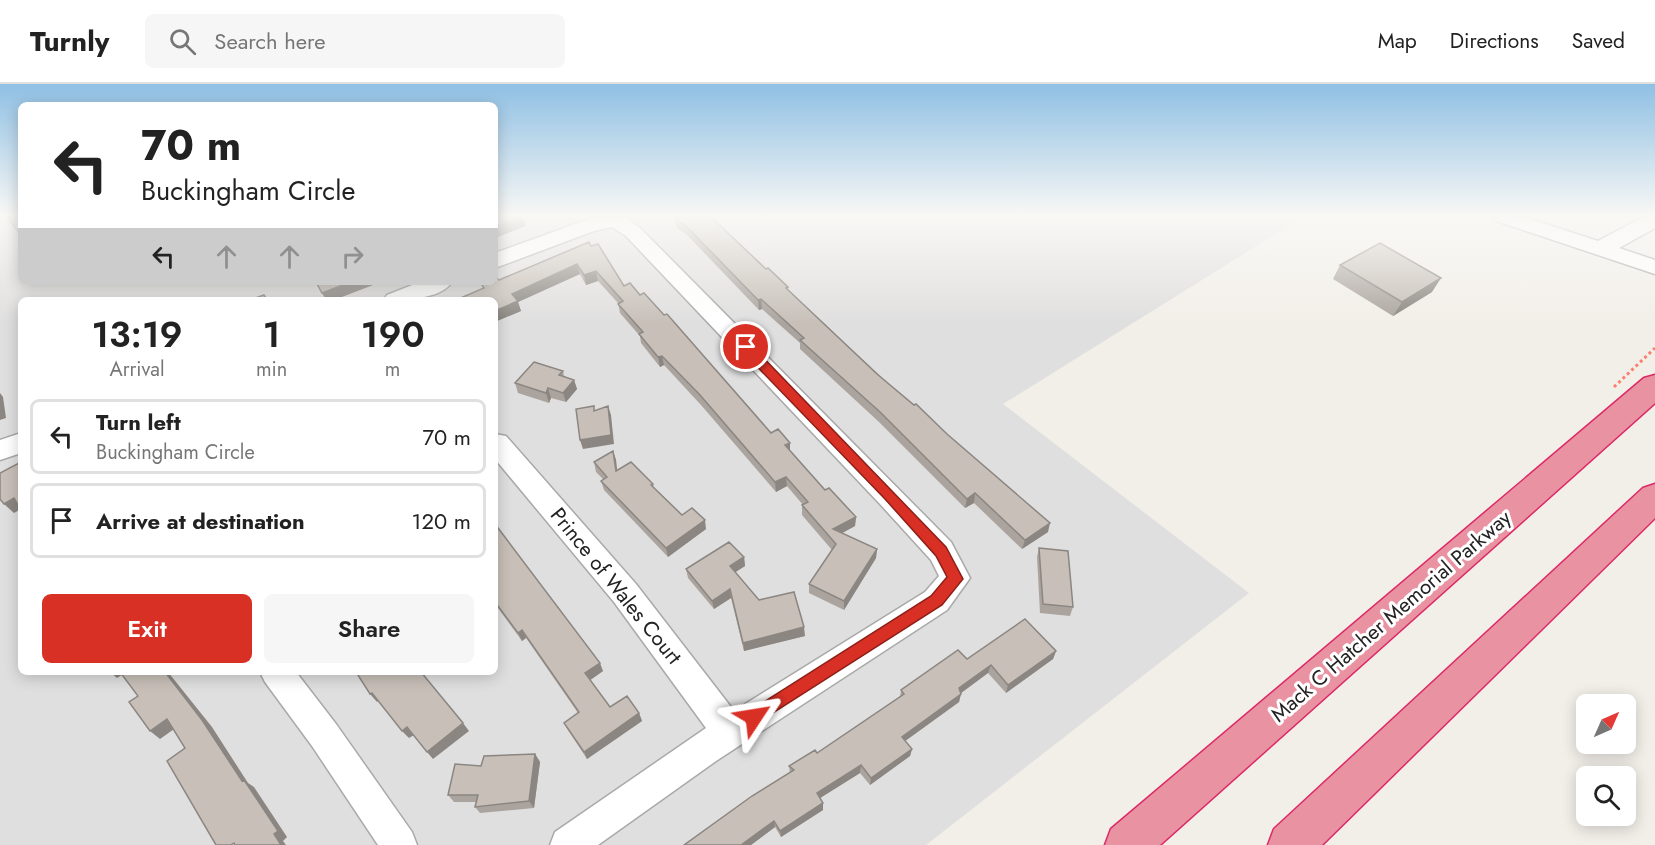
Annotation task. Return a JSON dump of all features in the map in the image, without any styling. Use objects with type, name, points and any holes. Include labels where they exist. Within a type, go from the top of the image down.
[{"type":"highway","name":"Mack C Hatcher Memorial Parkway","points":[[1127,845],[1655,386]]},
{"type":"highway","points":[[1290,845],[1655,497]]},
{"type":"street","points":[[498,260],[517,253]]},
{"type":"street","points":[[568,845],[614,810],[730,733],[936,601],[955,579],[941,551],[890,495],[653,253]]},
{"type":"street","points":[[1615,253],[1655,267]]},
{"type":"street","points":[[402,297],[433,285]]},
{"type":"street","name":"Prince of Wales Court","points":[[498,443],[625,593],[730,733]]},
{"type":"street","points":[[0,450],[18,444]]},
{"type":"street","points":[[278,675],[324,735],[399,845]]},
{"type":"shaded area","points":[[0,253],[18,253],[18,285],[498,285],[498,253],[1246,253],[1003,404],[1249,593],[926,845],[0,845]]},
{"type":"building","points":[[564,253],[603,253],[624,286],[630,283],[640,295],[644,293],[664,315],[667,314],[771,433],[778,429],[790,443],[785,445],[825,490],[829,488],[856,517],[833,529],[877,549],[844,601],[809,584],[836,544],[802,505],[808,502],[786,477],[775,482],[700,395],[662,356],[658,357],[639,334],[643,332],[618,304],[623,301],[596,271],[584,275],[577,264],[512,294],[518,301],[498,310],[498,297],[463,297],[484,288],[482,285],[498,285],[499,280]]},
{"type":"building","points":[[712,253],[749,253],[766,269],[768,268],[877,374],[914,405],[916,404],[947,434],[1050,523],[1025,540],[975,493],[967,499],[880,412],[800,340],[804,338],[761,299],[758,300]]},
{"type":"building","points":[[1363,253],[1397,253],[1441,278],[1402,302],[1340,265]]},
{"type":"building","points":[[318,285],[343,285],[322,293]]},
{"type":"building","points":[[534,362],[563,371],[559,375],[574,380],[563,393],[548,388],[546,393],[515,383]]},
{"type":"building","points":[[594,406],[594,411],[608,406],[611,435],[580,440],[576,409]]},
{"type":"building","points":[[613,451],[616,471],[631,462],[682,515],[692,508],[705,520],[666,548],[601,481],[607,477],[594,462]]},
{"type":"building","points":[[18,464],[18,505],[14,498],[4,504],[0,499],[0,473]]},
{"type":"building","points":[[498,528],[600,663],[585,673],[610,707],[627,696],[639,713],[584,752],[564,723],[579,712],[522,630],[518,633],[498,606]]},
{"type":"building","points":[[729,542],[744,557],[730,566],[759,600],[794,592],[804,627],[743,643],[730,589],[712,601],[686,569]]},
{"type":"building","points":[[1039,548],[1068,551],[1073,607],[1043,604]]},
{"type":"building","points":[[1025,619],[1056,651],[1008,685],[991,665],[959,688],[961,694],[902,737],[912,749],[871,778],[861,765],[817,793],[823,803],[780,831],[774,821],[741,845],[684,845],[752,796],[794,770],[789,766],[815,750],[817,753],[904,694],[901,690],[958,650],[967,659]]},
{"type":"building","points":[[122,675],[167,675],[202,720],[242,781],[244,780],[278,831],[274,834],[281,845],[235,845],[234,843],[216,845],[167,761],[185,748],[167,719],[150,731],[129,702],[138,696]]},
{"type":"building","points":[[358,675],[423,675],[463,723],[427,752],[407,727],[402,731],[372,693],[370,694]]},
{"type":"building","points":[[535,754],[529,801],[475,807],[478,795],[448,795],[455,764],[481,766],[484,756]]},
{"type":"route","points":[[746,347],[890,495],[941,551],[955,579],[936,601],[754,717]]}]
